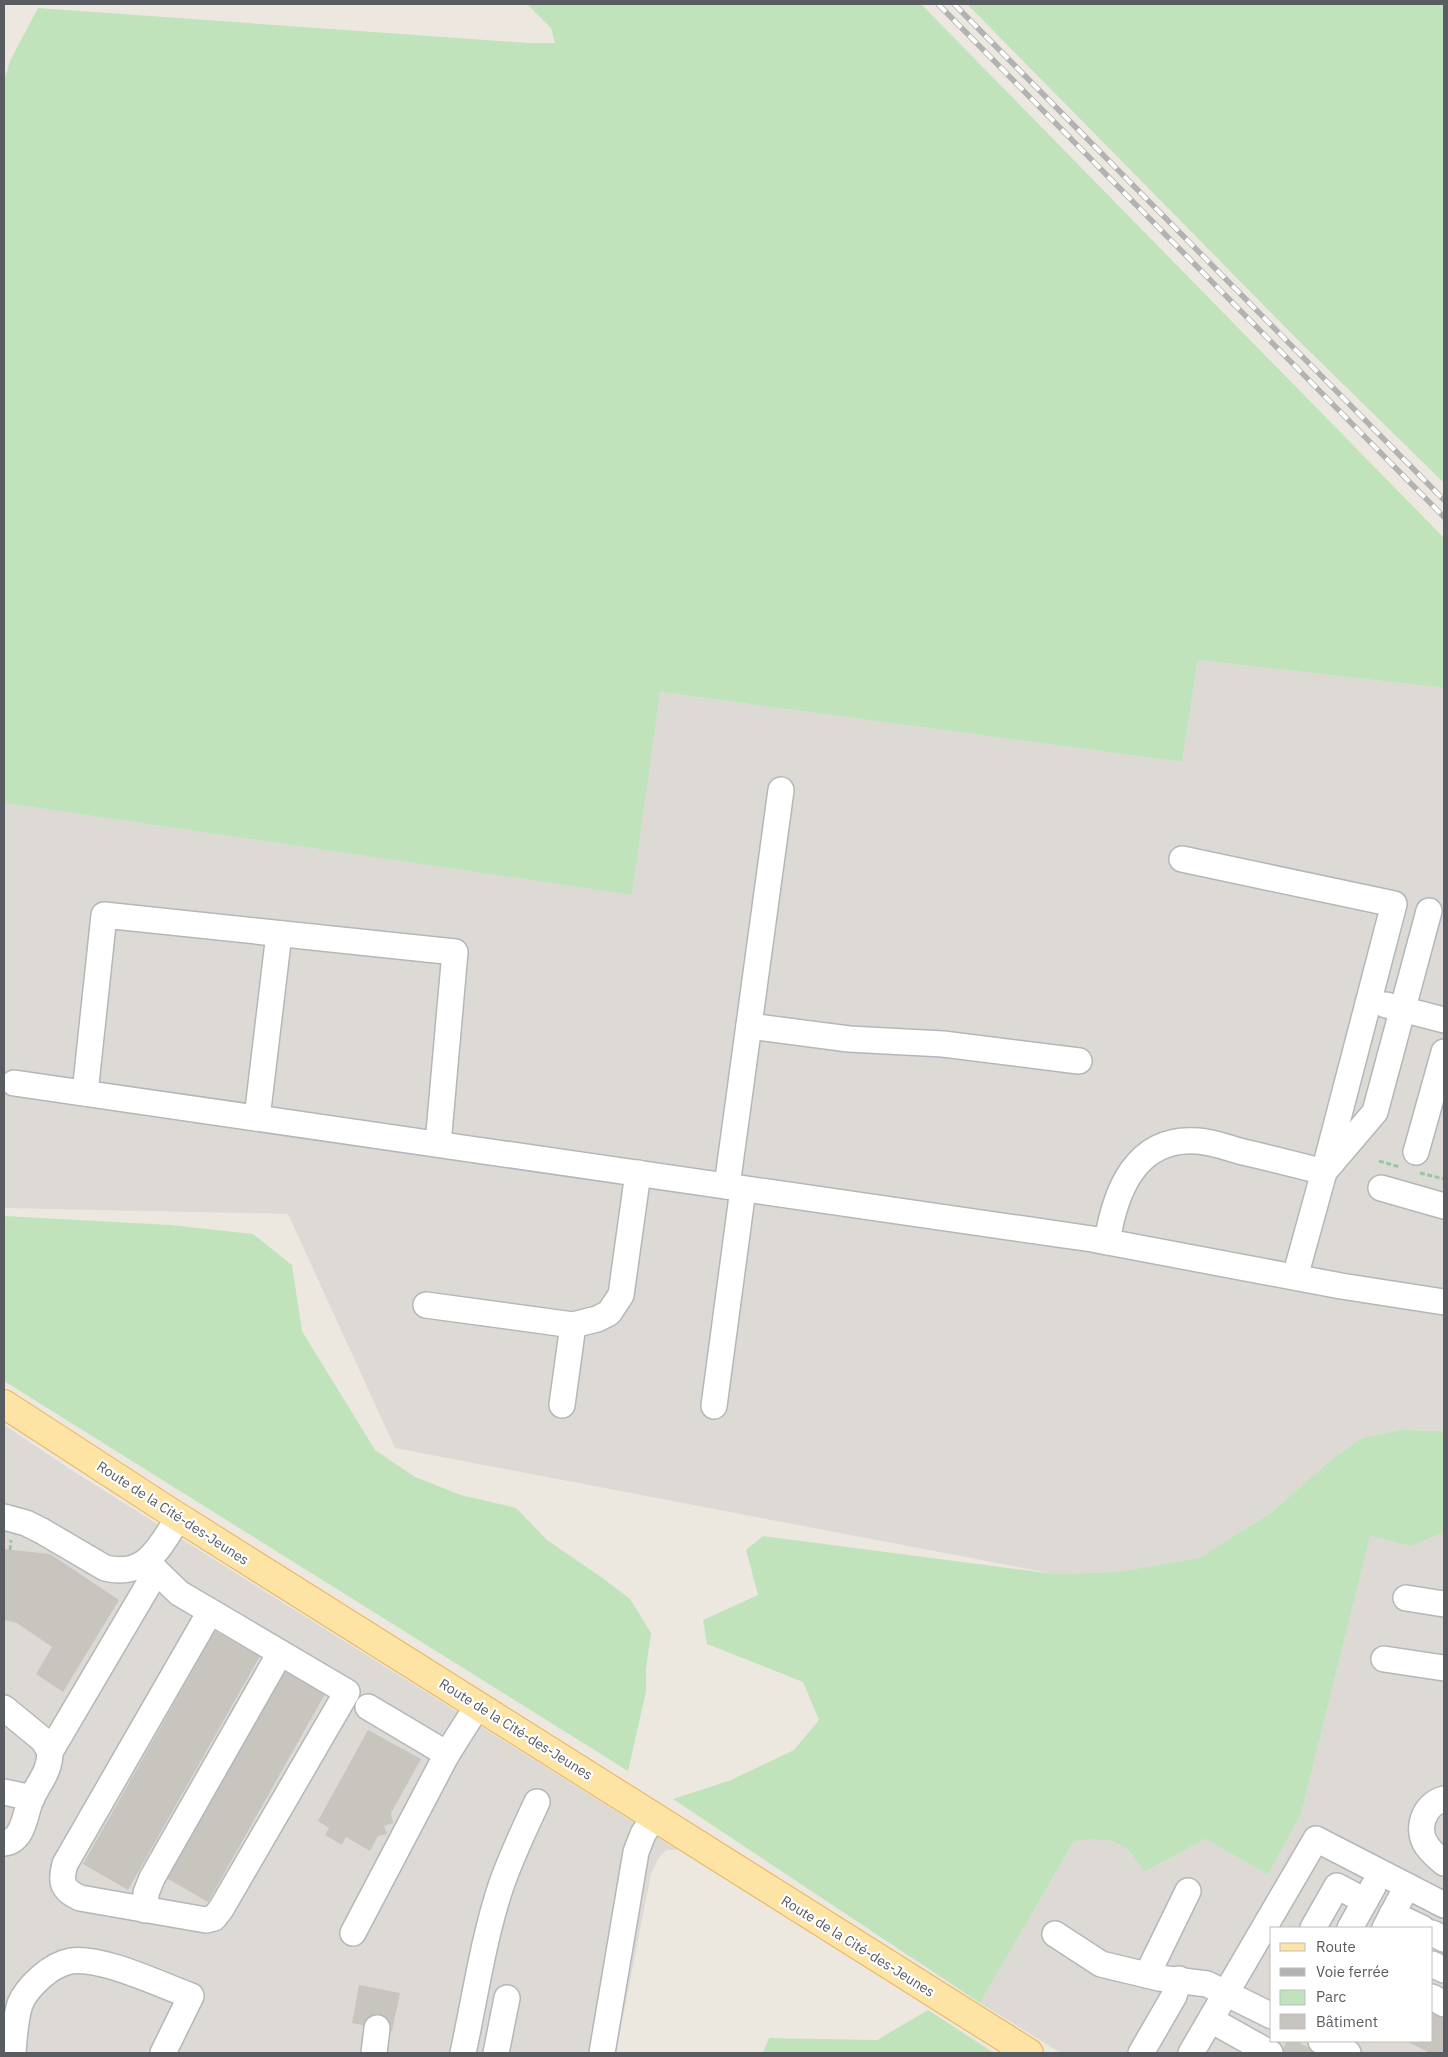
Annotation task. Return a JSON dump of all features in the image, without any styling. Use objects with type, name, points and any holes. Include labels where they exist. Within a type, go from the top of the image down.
[{"type":"main road","name":"Route de la Cité-des-Jeunes","points":[[4,1404],[179,1517],[1029,2053]]},
{"type":"lane","points":[[714,1406],[748,1026],[781,790]]},
{"type":"lane","points":[[1182,859],[1436,913],[1402,1010],[1375,1112],[1324,1172]]},
{"type":"lane","points":[[1294,1276],[1324,1172],[1394,904]]},
{"type":"lane","points":[[85,1093],[104,915],[455,952],[438,1144]]},
{"type":"lane","points":[[257,1118],[279,934]]},
{"type":"lane","points":[[1369,1001],[1444,1020]]},
{"type":"lane","points":[[748,1026],[849,1039],[942,1044],[1079,1061]]},
{"type":"lane","points":[[1416,1152],[1444,1052]]},
{"type":"lane","points":[[14,1083],[1107,1242],[1444,1302]]},
{"type":"lane","points":[[1107,1242],[1111,1214],[1132,1168],[1152,1150],[1174,1141],[1199,1141],[1324,1172]]},
{"type":"lane","points":[[426,1305],[573,1325],[597,1319],[609,1312],[620,1295],[638,1173]]},
{"type":"lane","points":[[1381,1188],[1444,1206]]},
{"type":"lane","points":[[562,1405],[573,1325]]},
{"type":"lane","points":[[4,1517],[42,1531],[105,1568],[117,1571],[151,1567]]},
{"type":"lane","points":[[4,1844],[16,1836],[25,1822],[32,1798],[50,1765],[50,1752],[151,1567],[154,1555],[179,1517]]},
{"type":"lane","points":[[151,1567],[179,1593],[347,1692],[214,1918],[206,1920],[145,1910],[80,1898],[71,1894],[64,1886],[61,1876],[65,1864],[210,1612]]},
{"type":"lane","points":[[1406,1598],[1444,1604]]},
{"type":"lane","points":[[145,1910],[146,1893],[152,1878],[280,1653]]},
{"type":"lane","points":[[1384,1658],[1444,1668]]},
{"type":"lane","points":[[353,1933],[447,1754],[478,1705]]},
{"type":"lane","points":[[368,1707],[447,1754]]},
{"type":"lane","points":[[4,1708],[43,1740],[50,1752]]},
{"type":"lane","points":[[4,1792],[32,1798]]},
{"type":"lane","points":[[1444,1800],[1436,1802],[1429,1808],[1424,1817],[1422,1827],[1422,1836],[1427,1846],[1444,1863]]},
{"type":"lane","points":[[463,2053],[482,1960],[501,1887],[510,1860],[537,1802]]},
{"type":"lane","points":[[602,2053],[634,1859],[643,1834],[654,1817]]},
{"type":"lane","points":[[1194,2052],[1316,1839],[1444,1904]]},
{"type":"lane","points":[[1351,1927],[1381,1872]]},
{"type":"lane","points":[[1314,1927],[1337,1886],[1365,1901]]},
{"type":"lane","points":[[1407,1886],[1389,1921],[1417,1927]]},
{"type":"lane","points":[[1147,1975],[1188,1891]]},
{"type":"lane","points":[[1055,1934],[1101,1964],[1147,1975],[1207,1984],[1270,2010]]},
{"type":"lane","points":[[13,2053],[15,2023],[21,2003],[31,1985],[52,1969],[72,1961],[112,1967],[191,1996],[163,2053]]},
{"type":"lane","points":[[1141,2053],[1174,1996],[1179,1979]]},
{"type":"lane","points":[[496,2053],[507,1998]]},
{"type":"lane","points":[[1433,1998],[1444,2004]]},
{"type":"lane","points":[[1211,2020],[1270,2053]]},
{"type":"lane","points":[[374,2053],[377,2028]]},
{"type":"lane","points":[[1326,2042],[1348,2053]]},
{"type":"shaded area","points":[[1198,660],[1444,688],[1444,1431],[1401,1430],[1362,1438],[1333,1458],[1272,1512],[1199,1558],[1117,1572],[1054,1574],[395,1448],[288,1214],[4,1208],[4,803],[632,895],[659,692],[1182,762]]},
{"type":"shaded area","points":[[4,1425],[76,1473],[678,1850],[666,1850],[658,1859],[651,1874],[616,2053],[4,2053]]},
{"type":"shaded area","points":[[1444,1503],[1444,2053],[1061,2053],[980,2003],[1074,1841],[1099,1839],[1121,1843],[1135,1856],[1144,1872],[1206,1839],[1268,1875],[1301,1814],[1370,1535]]},
{"type":"green space","points":[[527,4],[921,4],[1444,538],[1444,688],[1198,660],[1182,762],[660,692],[632,895],[4,803],[4,80],[11,59],[38,8],[528,43],[555,43],[551,28]]},
{"type":"green space","points":[[967,4],[1444,4],[1444,483],[1295,337]]},
{"type":"green space","points":[[4,1216],[171,1225],[253,1234],[292,1265],[302,1331],[375,1450],[415,1477],[461,1495],[516,1508],[547,1540],[630,1599],[651,1633],[646,1669],[646,1692],[628,1771],[4,1381]]},
{"type":"green space","points":[[1401,1430],[1444,1431],[1444,1532],[1411,1546],[1370,1536],[1301,1814],[1268,1875],[1206,1839],[1144,1872],[1130,1852],[1123,1846],[1098,1840],[1074,1841],[980,2003],[673,1799],[731,1780],[794,1750],[819,1720],[803,1682],[707,1644],[703,1620],[758,1595],[746,1550],[763,1536],[1054,1574],[1117,1572],[1199,1558],[1272,1512],[1333,1458],[1362,1438]]},
{"type":"green space","points":[[928,2010],[994,2053],[763,2053],[769,2038],[877,2040]]},
{"type":"building","points":[[4,1549],[50,1554],[119,1600],[63,1692],[36,1674],[52,1647],[17,1623],[4,1620]]},
{"type":"building","points":[[215,1631],[260,1656],[128,1890],[83,1864]]},
{"type":"building","points":[[280,1669],[325,1694],[208,1902],[163,1876]]},
{"type":"building","points":[[368,1730],[421,1759],[391,1813],[393,1823],[384,1826],[387,1834],[378,1836],[370,1851],[346,1837],[342,1845],[325,1835],[329,1828],[318,1821]]},
{"type":"building","points":[[359,1985],[400,1993],[392,2031],[352,2023]]},
{"type":"building","points":[[1433,2009],[1444,2015],[1444,2053],[1430,2053],[1408,2042],[1433,2042]]},
{"type":"building","points":[[1286,2042],[1298,2042],[1319,2053],[1281,2053]]},
{"type":"railway","points":[[938,4],[1444,517]]},
{"type":"railway","points":[[954,4],[1444,500]]}]
